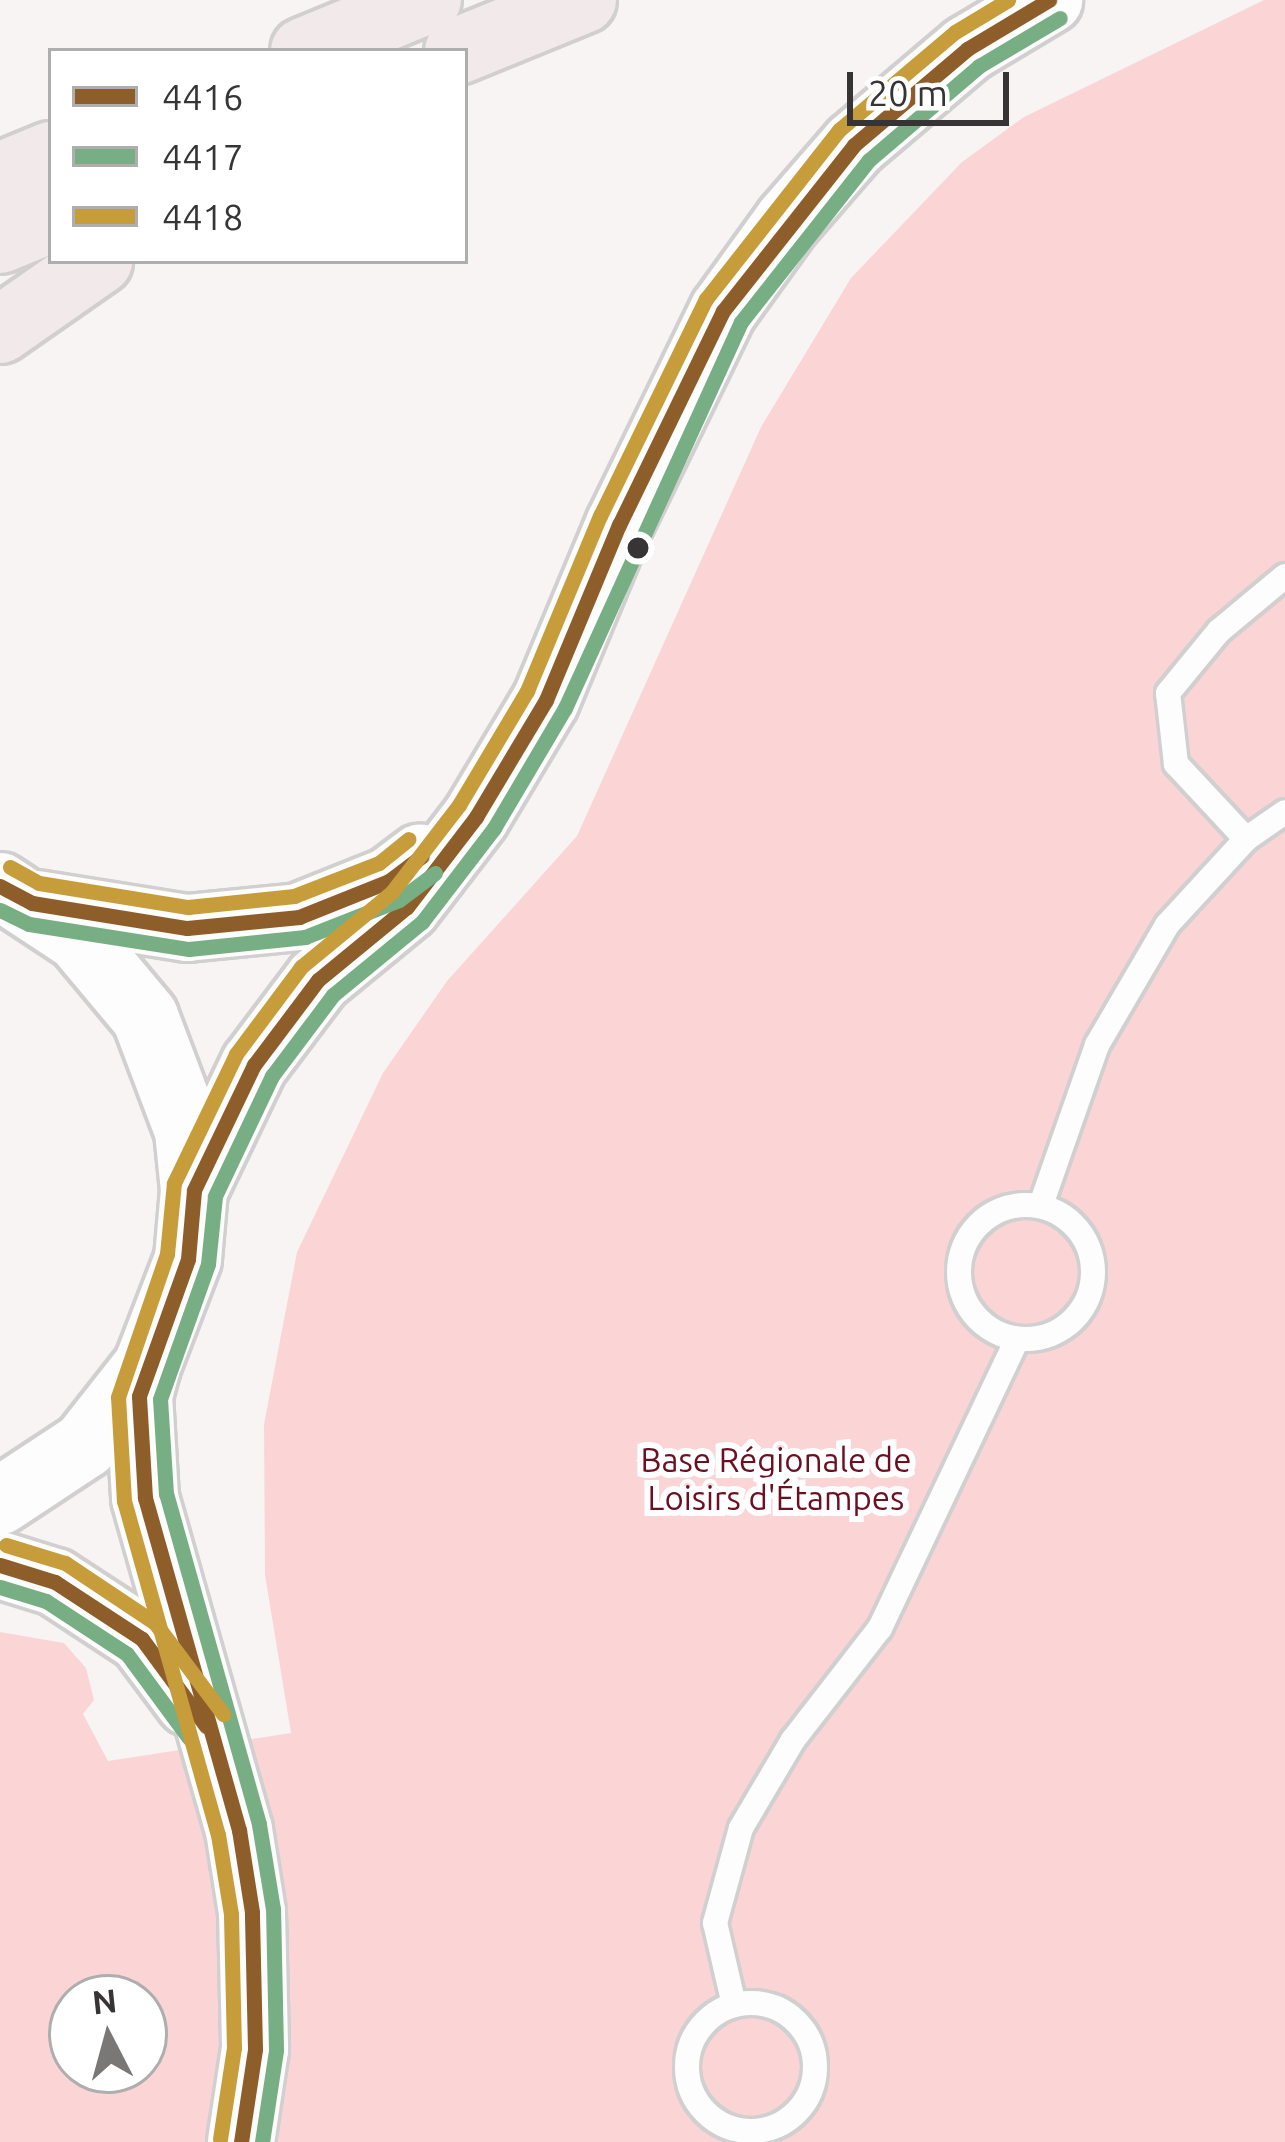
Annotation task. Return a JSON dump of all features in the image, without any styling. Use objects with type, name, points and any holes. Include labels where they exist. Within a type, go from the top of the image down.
[{"type":"main road","points":[[311,48],[428,0]]},
{"type":"main road","points":[[465,48],[583,0]]},
{"type":"main road","points":[[194,1190],[254,1065],[318,980],[406,907],[476,817],[546,700],[619,525],[723,311],[854,145],[967,49],[1049,0]]},
{"type":"main road","points":[[0,176],[48,156]]},
{"type":"main road","points":[[0,240],[48,220]]},
{"type":"main road","points":[[0,330],[94,264]]},
{"type":"main road","points":[[16,895],[187,928],[299,916],[389,881],[476,817]]},
{"type":"main road","points":[[16,895],[79,938],[145,1017],[188,1131],[194,1190],[188,1259],[140,1396],[146,1498],[238,1830],[252,1912],[255,2049],[241,2142]]},
{"type":"main road","points":[[0,1502],[85,1445],[147,1366]]},
{"type":"main road","points":[[0,1565],[55,1582],[142,1639],[206,1724]]},
{"type":"lane","points":[[1246,839],[1176,764],[1168,692],[1219,631],[1285,576]]},
{"type":"lane","points":[[1041,1205],[1097,1045],[1167,925],[1246,839],[1285,812]]},
{"type":"lane","points":[[1041,1205],[1079,1229],[1090,1250],[1090,1295],[1061,1330],[1017,1339],[975,1316],[958,1272],[974,1228],[993,1212],[1041,1205]]},
{"type":"lane","points":[[734,2005],[715,1923],[741,1828],[794,1741],[880,1628],[1017,1339]]},
{"type":"lane","points":[[734,2005],[782,2010],[812,2046],[810,2094],[776,2127],[730,2128],[710,2117],[687,2077],[697,2032],[734,2005]]},
{"type":"green space","name":"Base Régionale de Loisirs d'Étampes","points":[[1264,0],[1285,0],[1285,2142],[0,2142],[0,1632],[64,1643],[86,1668],[94,1700],[83,1714],[108,1761],[291,1733],[265,1575],[264,1424],[297,1252],[383,1073],[447,981],[577,836],[761,427],[851,278],[962,162],[1024,117]]},
{"type":"transit line","name":"4418","points":[[220,2139],[234,2048],[231,1914],[218,1835],[124,1501],[118,1397],[167,1254],[174,1183],[236,1054],[301,967],[392,892],[459,805],[527,691],[600,516],[706,299],[839,130],[955,32],[1008,0]]},
{"type":"transit line","name":"4416","points":[[241,2142],[255,2049],[252,1912],[239,1830],[145,1498],[139,1396],[188,1259],[194,1190],[254,1065],[318,980],[407,907],[476,817],[546,700],[619,525],[723,311],[854,145],[967,49],[1049,0]]},
{"type":"transit line","name":"4417","points":[[262,2142],[276,2050],[273,1909],[259,1824],[166,1494],[160,1399],[208,1264],[215,1196],[272,1076],[333,995],[422,922],[494,828],[565,708],[741,322],[869,160],[979,66],[1060,18]]},
{"type":"transit line","name":"4418","points":[[10,867],[39,883],[188,907],[294,896],[379,863],[409,839]]},
{"type":"transit line","name":"4416","points":[[0,886],[32,903],[187,928],[299,917],[389,881],[422,856]]},
{"type":"transit line","name":"4417","points":[[0,910],[29,924],[189,949],[305,937],[399,900],[435,873]]},
{"type":"transit line","name":"4418","points":[[6,1545],[65,1563],[155,1623],[223,1714]]},
{"type":"transit line","name":"4416","points":[[0,1565],[55,1582],[142,1639],[206,1726]]},
{"type":"transit line","name":"4417","points":[[0,1587],[46,1601],[127,1654],[189,1738]]}]
